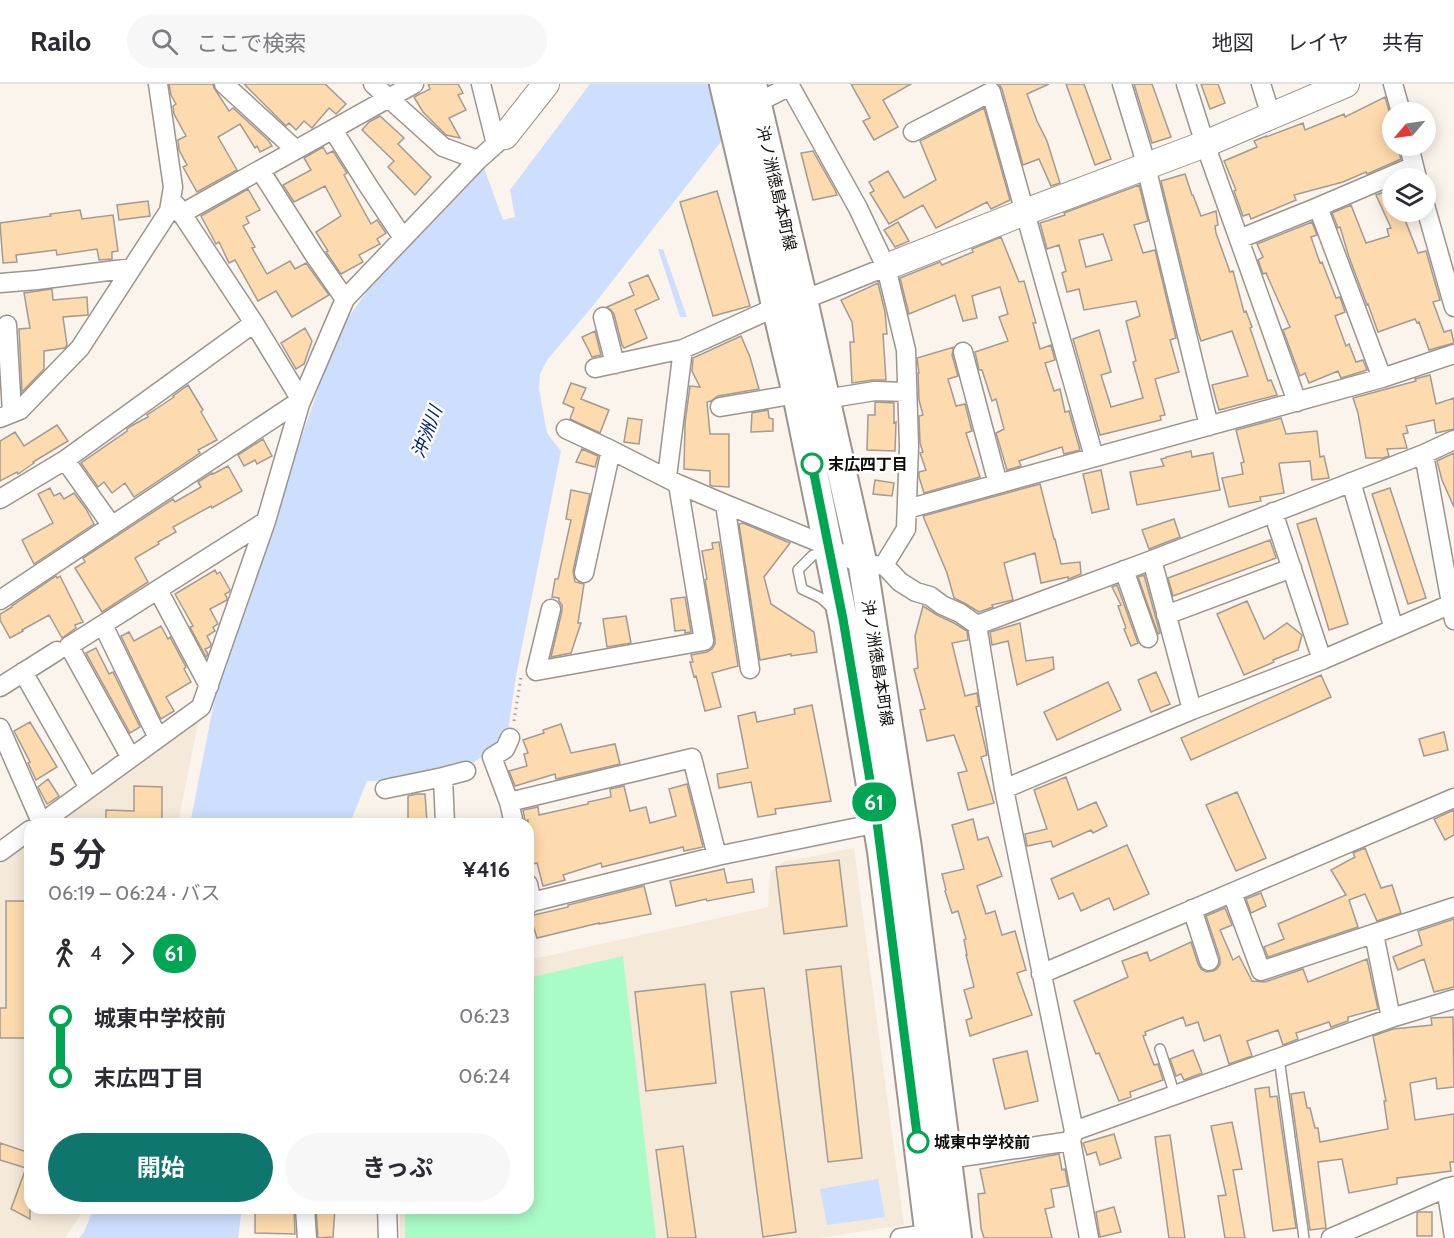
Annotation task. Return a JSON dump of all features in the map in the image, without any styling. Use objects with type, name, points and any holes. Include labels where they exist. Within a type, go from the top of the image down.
[{"type":"main road","name":"沖ノ洲徳島本町線","points":[[724,84],[797,394],[843,619],[890,820],[948,1159],[943,1235]]},
{"type":"main road","name":"沖ノ洲徳島本町線","points":[[754,94],[825,399],[873,566],[890,820],[943,1235]]},
{"type":"street","points":[[158,84],[176,206],[254,323],[300,402]]},
{"type":"street","points":[[224,84],[296,150]]},
{"type":"street","points":[[374,84],[443,147],[478,160]]},
{"type":"street","points":[[8,325],[6,415],[20,410],[80,348],[169,211],[260,170],[414,84]]},
{"type":"street","points":[[481,84],[500,140]]},
{"type":"street","points":[[47,818],[201,707],[266,521],[300,402],[345,298],[500,140],[546,84]]},
{"type":"street","points":[[1122,84],[1146,166],[1209,426]]},
{"type":"street","points":[[1186,84],[1205,144],[1297,402]]},
{"type":"street","points":[[1261,84],[1271,116]]},
{"type":"street","points":[[1394,84],[1398,102]]},
{"type":"street","points":[[754,94],[790,85],[858,208],[886,267],[906,350],[909,446],[907,509],[906,529],[873,566]]},
{"type":"street","points":[[595,368],[683,349],[776,307],[803,300],[1205,144],[1339,85]]},
{"type":"street","points":[[913,132],[990,92],[1094,458]]},
{"type":"street","points":[[333,130],[403,238]]},
{"type":"street","points":[[260,170],[345,298]]},
{"type":"street","points":[[1239,238],[1382,184]]},
{"type":"street","points":[[1318,207],[1382,378]]},
{"type":"street","points":[[1430,222],[1454,307]]},
{"type":"street","points":[[0,283],[132,268]]},
{"type":"street","points":[[603,317],[615,364]]},
{"type":"street","points":[[0,499],[65,460],[254,323]]},
{"type":"street","points":[[551,609],[536,671],[704,641],[672,481],[683,349]]},
{"type":"street","points":[[963,352],[998,484]]},
{"type":"street","points":[[907,509],[1382,378],[1454,354]]},
{"type":"street","points":[[825,399],[875,391],[907,392]]},
{"type":"street","points":[[720,407],[797,394]]},
{"type":"street","points":[[0,600],[300,402]]},
{"type":"street","points":[[566,429],[672,481],[873,566],[916,592],[930,596],[942,605],[960,613],[977,625],[1004,789],[1072,1136],[1089,1238]]},
{"type":"street","points":[[977,625],[1351,483],[1454,440]]},
{"type":"street","points":[[584,573],[610,450]]},
{"type":"street","points":[[1004,789],[1394,629],[1452,612],[1447,536],[1424,454]]},
{"type":"street","points":[[65,460],[111,526]]},
{"type":"street","points":[[1351,483],[1394,629]]},
{"type":"street","points":[[725,504],[750,669]]},
{"type":"street","points":[[1273,512],[1322,660]]},
{"type":"street","points":[[131,758],[69,646],[266,521]]},
{"type":"street","points":[[1152,560],[1192,710]]},
{"type":"street","points":[[1166,615],[1292,568]]},
{"type":"street","points":[[1124,570],[1148,638]]},
{"type":"street","points":[[158,590],[208,686]]},
{"type":"street","points":[[103,625],[158,738]]},
{"type":"street","points":[[0,687],[57,651]]},
{"type":"street","points":[[23,672],[89,788]]},
{"type":"street","points":[[0,728],[34,818]]},
{"type":"street","points":[[510,738],[505,749],[492,757],[513,818]]},
{"type":"street","points":[[509,802],[692,758],[717,856]]},
{"type":"street","points":[[385,789],[465,771]]},
{"type":"street","points":[[443,777],[445,818]]},
{"type":"street","points":[[1041,974],[1454,798]]},
{"type":"street","points":[[534,896],[890,820]]},
{"type":"street","points":[[0,852],[24,834]]},
{"type":"street","points":[[1232,892],[1261,971],[1454,907]]},
{"type":"street","points":[[1192,909],[1209,961]]},
{"type":"street","points":[[1374,934],[1391,1018]]},
{"type":"street","points":[[948,1159],[1072,1136],[1175,1095],[1391,1018],[1454,999]]},
{"type":"street","points":[[1339,1236],[1450,1187],[1454,1237]]},
{"type":"street","points":[[305,1214],[307,1238]]},
{"type":"street","points":[[387,1214],[388,1238]]},
{"type":"street","points":[[900,1238],[943,1235]]},
{"type":"lane","points":[[1160,1049],[1175,1095]]},
{"type":"lane","points":[[1279,1058],[1304,1238]]},
{"type":"path","points":[[510,738],[522,672],[536,671]]},
{"type":"shaded area","points":[[199,718],[179,818],[63,818]]},
{"type":"shaded area","points":[[24,847],[24,1214],[81,1214],[65,1238],[0,1238],[0,865]]},
{"type":"shaded area","points":[[854,848],[904,1225],[818,1238],[400,1238],[400,1214],[534,1214],[534,959],[768,907],[770,873],[783,862]]},
{"type":"green space","points":[[623,956],[656,1238],[405,1238],[405,1214],[534,1214],[534,977]]},
{"type":"water","name":"沖洲川","points":[[590,84],[762,84],[734,125],[592,307],[547,360],[540,374],[539,389],[547,433],[561,451],[516,676],[507,738],[473,763],[431,770],[395,780],[367,781],[352,818],[191,818],[219,677],[324,372],[346,321],[369,288],[484,168],[503,220],[515,217],[510,190]]},
{"type":"water","points":[[658,249],[663,249],[687,317],[680,317]]},
{"type":"water","points":[[878,1179],[885,1217],[827,1225],[820,1189]]},
{"type":"water","points":[[92,1214],[241,1214],[238,1238],[79,1238]]},
{"type":"building","points":[[169,84],[213,84],[229,111],[233,108],[272,146],[260,152],[240,124],[218,137],[237,170],[197,192],[183,167],[187,165],[179,150],[178,140],[186,136],[174,114],[173,106],[176,104]]},
{"type":"building","points":[[244,84],[325,84],[346,104],[336,114],[329,108],[312,128],[304,121],[296,130],[289,123],[286,126]]},
{"type":"building","points":[[428,84],[458,84],[463,93],[458,95],[466,110],[449,118],[460,138],[446,135],[423,112],[414,97],[430,89]]},
{"type":"building","points":[[851,84],[911,84],[883,100],[898,127],[874,140],[863,121],[870,118]]},
{"type":"building","points":[[999,84],[1049,84],[1027,94],[1047,141],[1060,183],[1051,186],[1039,159],[1023,165]]},
{"type":"building","points":[[1066,84],[1084,84],[1111,159],[1095,165]]},
{"type":"building","points":[[1134,84],[1152,84],[1171,137],[1152,143]]},
{"type":"building","points":[[1201,84],[1218,84],[1225,103],[1210,109]]},
{"type":"building","points":[[1385,97],[1386,102],[1382,102],[1382,156],[1400,156],[1401,159],[1367,174],[1366,172],[1343,182],[1294,195],[1296,200],[1251,219],[1249,214],[1243,216],[1234,191],[1236,190],[1224,161],[1257,147],[1254,141],[1266,136],[1303,123],[1305,130],[1344,114],[1345,117]]},
{"type":"building","points":[[984,108],[1010,200],[991,209],[987,202],[936,228],[923,205],[889,224],[870,193],[874,191],[869,182],[888,171],[904,198],[936,180],[920,141]]},
{"type":"building","points":[[380,116],[404,138],[398,144],[431,177],[415,195],[388,167],[394,161],[362,130],[369,122]]},
{"type":"building","points":[[323,147],[327,154],[333,151],[347,173],[344,175],[371,224],[377,220],[386,233],[377,239],[380,244],[359,255],[363,262],[341,274],[316,232],[341,216],[325,186],[294,202],[283,185],[311,170],[304,158]]},
{"type":"building","points":[[813,151],[837,195],[813,200],[801,153]]},
{"type":"building","points":[[1185,174],[1201,216],[1216,211],[1218,225],[1215,226],[1216,233],[1230,272],[1233,271],[1244,312],[1246,311],[1252,327],[1250,328],[1268,381],[1271,380],[1277,395],[1219,410],[1212,385],[1248,376],[1232,331],[1201,341],[1198,332],[1161,181]]},
{"type":"building","points":[[1139,185],[1148,221],[1134,225],[1143,253],[1155,250],[1176,338],[1170,340],[1179,372],[1155,379],[1165,415],[1160,416],[1161,420],[1100,435],[1073,339],[1099,330],[1111,372],[1101,375],[1111,407],[1143,398],[1133,362],[1136,361],[1126,321],[1140,316],[1136,301],[1084,310],[1079,289],[1067,292],[1062,273],[1066,271],[1059,245],[1047,249],[1040,223],[1065,215],[1064,213]],"holes":[[[1103,234],[1112,260],[1086,267],[1079,240]]]},
{"type":"building","points":[[248,189],[260,210],[246,217],[249,223],[243,226],[267,274],[290,261],[295,269],[306,263],[329,295],[292,317],[276,291],[258,301],[235,260],[229,263],[219,242],[216,244],[201,216]]},
{"type":"building","points":[[717,191],[750,306],[713,316],[680,202]]},
{"type":"building","points":[[1382,193],[1382,208],[1376,195]]},
{"type":"building","points":[[148,201],[150,216],[119,220],[117,205]]},
{"type":"building","points":[[1351,205],[1366,243],[1389,236],[1387,229],[1391,228],[1388,222],[1406,222],[1418,253],[1426,251],[1440,300],[1433,302],[1444,332],[1451,330],[1454,343],[1429,350],[1419,322],[1417,323],[1415,319],[1378,332],[1340,227],[1338,228],[1332,213]]},
{"type":"building","points":[[80,210],[82,219],[113,215],[118,251],[112,252],[112,259],[99,260],[97,249],[57,255],[56,250],[16,255],[17,262],[3,263],[0,223]]},
{"type":"building","points":[[898,222],[909,241],[895,247],[884,230]]},
{"type":"building","points":[[1312,222],[1317,235],[1311,237],[1320,263],[1322,262],[1336,298],[1340,297],[1345,312],[1335,316],[1346,346],[1349,344],[1356,362],[1363,360],[1367,370],[1341,378],[1338,371],[1309,383],[1305,373],[1300,376],[1283,330],[1290,327],[1266,273],[1263,274],[1258,260],[1263,257],[1257,244]]},
{"type":"building","points":[[1001,237],[1019,282],[1024,281],[1036,323],[1033,323],[1040,349],[1051,345],[1055,360],[1045,363],[1054,391],[1060,389],[1065,412],[1069,411],[1080,450],[1064,454],[1062,447],[1019,461],[1021,466],[1007,470],[996,433],[1004,429],[996,399],[992,401],[982,370],[979,370],[975,352],[1008,341],[999,317],[1008,314],[1000,287],[972,296],[977,318],[963,321],[955,295],[909,314],[900,278],[940,262],[942,265]]},
{"type":"building","points":[[648,275],[659,299],[635,310],[647,338],[624,348],[614,314],[607,307],[634,295],[629,283]]},
{"type":"building","points":[[878,283],[885,312],[887,334],[883,334],[886,380],[852,383],[850,342],[854,342],[852,322],[841,300]]},
{"type":"building","points":[[52,289],[53,300],[87,297],[88,315],[63,317],[67,345],[65,348],[44,351],[44,369],[22,392],[19,329],[30,328],[24,293]]},
{"type":"building","points":[[305,328],[312,341],[304,364],[296,369],[281,343]]},
{"type":"building","points":[[595,331],[601,355],[592,357],[582,337]]},
{"type":"building","points":[[741,336],[759,389],[718,396],[707,402],[710,434],[729,434],[729,487],[712,486],[710,485],[710,471],[684,469],[685,423],[690,386],[700,387],[692,371],[693,358]]},
{"type":"building","points":[[954,347],[952,355],[958,376],[948,379],[956,406],[965,404],[972,431],[966,433],[980,477],[924,493],[919,477],[919,472],[926,470],[920,453],[923,452],[920,443],[919,416],[923,415],[919,400],[917,358]]},
{"type":"building","points":[[1430,375],[1436,404],[1454,398],[1454,429],[1436,433],[1434,420],[1406,426],[1408,433],[1403,434],[1407,448],[1387,449],[1389,456],[1383,458],[1366,458],[1353,398]]},
{"type":"building","points":[[571,383],[586,388],[581,399],[609,410],[600,433],[570,419],[574,408],[563,403]]},
{"type":"building","points":[[188,385],[217,440],[198,450],[200,453],[134,497],[125,483],[112,493],[104,482],[98,487],[81,463],[131,426],[148,417],[147,415]]},
{"type":"building","points":[[875,402],[894,403],[895,451],[867,450],[868,415],[875,415]]},
{"type":"building","points":[[768,410],[769,418],[773,419],[773,431],[751,432],[752,413]]},
{"type":"building","points":[[628,418],[642,420],[639,444],[624,442]]},
{"type":"building","points":[[1281,418],[1286,434],[1317,431],[1320,457],[1324,456],[1329,478],[1312,480],[1310,461],[1280,463],[1284,493],[1260,497],[1261,501],[1229,507],[1222,478],[1243,474],[1241,463],[1244,462],[1236,430]]},
{"type":"building","points":[[57,425],[68,441],[18,474],[17,472],[0,481],[0,441],[15,432],[24,446]]},
{"type":"building","points":[[263,439],[272,456],[257,464],[255,460],[244,466],[238,455]]},
{"type":"building","points":[[582,449],[598,456],[595,467],[576,462]]},
{"type":"building","points":[[1191,451],[1192,457],[1213,453],[1220,490],[1137,505],[1130,472],[1164,466],[1161,459]]},
{"type":"building","points":[[1454,453],[1454,507],[1442,480],[1437,461]]},
{"type":"building","points":[[228,466],[242,491],[173,527],[176,532],[135,558],[148,582],[102,612],[75,568],[85,562],[83,558],[173,499],[175,502],[201,487],[198,482]]},
{"type":"building","points":[[1101,470],[1109,509],[1092,513],[1083,474]]},
{"type":"building","points":[[875,480],[894,483],[892,496],[873,494]]},
{"type":"building","points":[[1040,484],[1061,564],[1080,562],[1081,574],[1068,579],[1068,577],[1041,583],[1035,553],[1004,563],[1013,600],[992,605],[993,607],[979,612],[954,598],[947,573],[923,516]]},
{"type":"building","points":[[50,488],[54,496],[60,493],[64,499],[74,493],[94,524],[34,564],[22,540],[53,523],[38,494]]},
{"type":"building","points":[[1390,488],[1426,598],[1408,604],[1372,494]]},
{"type":"building","points":[[571,490],[590,494],[573,571],[575,582],[584,584],[578,623],[581,623],[571,653],[551,657],[562,611],[559,598],[552,597],[571,520],[566,519]]},
{"type":"building","points":[[1316,518],[1348,624],[1329,630],[1297,524]]},
{"type":"building","points":[[1174,519],[1180,537],[1149,549],[1142,530]]},
{"type":"building","points":[[743,523],[790,543],[764,577],[771,604],[814,632],[817,652],[760,660],[739,524]]},
{"type":"building","points":[[1270,540],[1276,558],[1173,596],[1168,578]]},
{"type":"building","points":[[719,542],[738,666],[712,673],[721,707],[705,711],[690,662],[693,662],[691,655],[707,652],[715,644],[702,551],[713,549],[712,543]]},
{"type":"building","points":[[215,570],[217,574],[220,572],[230,590],[225,594],[227,600],[210,609],[218,624],[213,627],[215,631],[207,636],[211,644],[205,649],[208,654],[206,657],[190,627],[193,626],[175,594]]},
{"type":"building","points":[[1144,575],[1160,633],[1158,634],[1138,577]]},
{"type":"building","points":[[56,576],[57,578],[60,576],[83,622],[75,625],[76,628],[62,638],[49,615],[10,638],[0,620],[0,614]]},
{"type":"building","points":[[1117,585],[1138,643],[1131,646],[1118,606],[1121,605],[1112,587]]},
{"type":"building","points":[[685,597],[691,632],[685,633],[685,630],[675,631],[671,599]]},
{"type":"building","points":[[1247,601],[1264,639],[1287,623],[1302,635],[1298,650],[1244,675],[1217,614]]},
{"type":"building","points":[[923,606],[967,631],[968,640],[952,643],[965,696],[977,693],[979,706],[976,707],[987,755],[981,757],[994,803],[968,810],[958,773],[967,771],[954,735],[927,741],[920,710],[925,709],[914,669],[918,668],[915,636]]},
{"type":"building","points":[[626,616],[631,643],[607,647],[603,619]]},
{"type":"building","points":[[1020,623],[1026,661],[1053,657],[1054,669],[1017,685],[1008,641],[992,645],[990,632]]},
{"type":"building","points":[[161,626],[168,639],[170,637],[186,667],[184,669],[191,682],[166,697],[174,711],[161,719],[121,636],[129,632],[134,641]]},
{"type":"building","points":[[96,648],[109,674],[113,672],[140,727],[130,733],[86,653]]},
{"type":"building","points":[[1156,672],[1170,704],[1151,712],[1138,680]]},
{"type":"building","points":[[1321,675],[1331,697],[1191,760],[1181,738]]},
{"type":"building","points":[[1108,682],[1121,710],[1057,740],[1044,712]]},
{"type":"building","points":[[812,705],[831,801],[775,809],[776,814],[758,817],[751,782],[719,788],[717,774],[748,768],[738,716],[755,712],[757,722],[795,714],[794,709]]},
{"type":"building","points":[[30,722],[57,767],[36,780],[28,763],[30,762],[14,731]]},
{"type":"building","points":[[561,724],[571,753],[615,744],[620,764],[556,779],[555,774],[515,786],[509,771],[527,766],[524,754],[528,753],[523,740]]},
{"type":"building","points":[[1444,732],[1448,750],[1424,756],[1419,739]]},
{"type":"building","points":[[1066,777],[1078,810],[1096,802],[1107,826],[1093,833],[1091,830],[1053,847],[1051,841],[1027,846],[1025,834],[1047,829],[1034,790]]},
{"type":"building","points":[[48,779],[59,796],[47,804],[38,787]]},
{"type":"building","points":[[687,784],[703,847],[684,851],[683,847],[602,867],[601,863],[563,875],[565,880],[543,886],[537,863],[534,864],[534,818],[524,818],[523,810],[538,807],[539,815],[588,804],[588,802],[611,797],[610,789],[624,786],[630,811],[646,807],[650,823],[676,816],[669,789]]},
{"type":"building","points":[[134,786],[162,787],[162,818],[106,818],[106,810],[134,811]]},
{"type":"building","points":[[1237,792],[1266,858],[1236,871],[1206,805]]},
{"type":"building","points":[[425,794],[427,818],[408,818],[408,796]]},
{"type":"building","points":[[1454,810],[1454,835],[1445,840],[1434,819]]},
{"type":"building","points":[[973,819],[978,840],[988,837],[1002,876],[977,886],[986,914],[995,911],[1002,935],[1015,931],[1026,970],[1017,973],[1032,1015],[970,1036],[966,1020],[972,1018],[964,990],[974,987],[966,955],[964,940],[966,939],[958,911],[952,913],[942,874],[964,869],[952,825]]},
{"type":"building","points":[[1127,845],[1149,894],[1114,910],[1109,898],[1081,911],[1073,893],[1059,899],[1051,879]]},
{"type":"building","points":[[1365,848],[1381,888],[1392,885],[1401,913],[1377,921],[1365,894],[1349,900],[1358,927],[1268,957],[1264,947],[1284,939],[1278,924],[1346,895],[1331,870],[1355,857],[1353,853]]},
{"type":"building","points":[[839,860],[847,926],[784,934],[776,867]]},
{"type":"building","points":[[724,869],[727,883],[752,879],[754,892],[676,906],[670,881]]},
{"type":"building","points":[[644,886],[651,914],[599,923],[537,938],[534,915],[568,907],[568,905]]},
{"type":"building","points":[[1261,893],[1266,906],[1251,913],[1246,899]]},
{"type":"building","points":[[6,901],[24,901],[24,1038],[0,1038],[0,1008],[6,1008]]},
{"type":"building","points":[[1225,908],[1232,925],[1220,930],[1233,960],[1239,956],[1252,981],[1265,982],[1303,969],[1308,982],[1367,959],[1378,1009],[1348,1017],[1348,1021],[1331,1027],[1329,1022],[1296,1033],[1298,1039],[1283,1045],[1278,1030],[1247,1041],[1252,1056],[1229,1064],[1220,1035],[1204,1041],[1198,1022],[1186,1026],[1183,1017],[1145,1032],[1146,1035],[1143,1036],[1154,1065],[1158,1064],[1163,1080],[1130,1092],[1131,1097],[1119,1101],[1074,1001],[1128,977],[1122,961],[1147,952],[1150,961],[1191,942],[1201,969],[1206,972],[1217,969],[1220,958],[1206,916]]},
{"type":"building","points":[[1454,919],[1454,987],[1434,992],[1424,959],[1398,970],[1393,957],[1422,945],[1418,931]]},
{"type":"building","points":[[841,966],[862,1158],[828,1162],[806,970]]},
{"type":"building","points":[[705,984],[716,1083],[646,1091],[635,992]]},
{"type":"building","points":[[764,988],[796,1232],[763,1237],[731,992]]},
{"type":"building","points":[[1453,1017],[1454,1087],[1437,1089],[1436,1078],[1410,1083],[1415,1120],[1454,1114],[1454,1162],[1450,1162],[1451,1171],[1397,1178],[1397,1184],[1349,1193],[1342,1159],[1318,1162],[1326,1228],[1310,1230],[1291,1094],[1304,1092],[1307,1108],[1310,1108],[1315,1128],[1318,1128],[1320,1142],[1388,1129],[1384,1101],[1386,1101],[1373,1036],[1393,1029],[1432,1025],[1431,1018]]},
{"type":"building","points":[[1193,1050],[1202,1073],[1184,1080],[1181,1074],[1176,1076],[1170,1059]]},
{"type":"building","points":[[1027,1051],[1038,1101],[1005,1109],[993,1059]]},
{"type":"building","points":[[1269,1087],[1270,1097],[1277,1096],[1296,1228],[1273,1231],[1255,1089]]},
{"type":"building","points":[[1232,1122],[1242,1169],[1233,1170],[1245,1238],[1225,1238],[1218,1196],[1226,1195],[1211,1126]]},
{"type":"building","points":[[1114,1134],[1121,1158],[1100,1165],[1096,1152],[1087,1155],[1083,1143]]},
{"type":"building","points":[[1170,1135],[1185,1238],[1169,1238],[1155,1137]]},
{"type":"building","points":[[0,1143],[24,1151],[24,1167],[0,1160]]},
{"type":"building","points":[[683,1146],[696,1238],[668,1238],[656,1150]]},
{"type":"building","points":[[1059,1154],[1068,1186],[1051,1189],[1054,1207],[1045,1209],[1052,1238],[984,1238],[978,1194],[985,1193],[980,1169]]},
{"type":"building","points":[[24,1173],[24,1214],[30,1214],[30,1219],[11,1209]]},
{"type":"building","points":[[1114,1207],[1121,1232],[1100,1237],[1096,1212]]},
{"type":"building","points":[[1432,1212],[1432,1236],[1417,1236],[1417,1213]]},
{"type":"building","points":[[255,1214],[294,1214],[295,1234],[255,1233]]},
{"type":"building","points":[[316,1214],[335,1214],[333,1237],[318,1238]]},
{"type":"bus line","name":"61","points":[[812,464],[843,619],[882,852],[918,1142]]},
{"type":"place","name":"末広四丁目","points":[[812,464]]},
{"type":"place","name":"城東中学校前","points":[[918,1142]]}]
